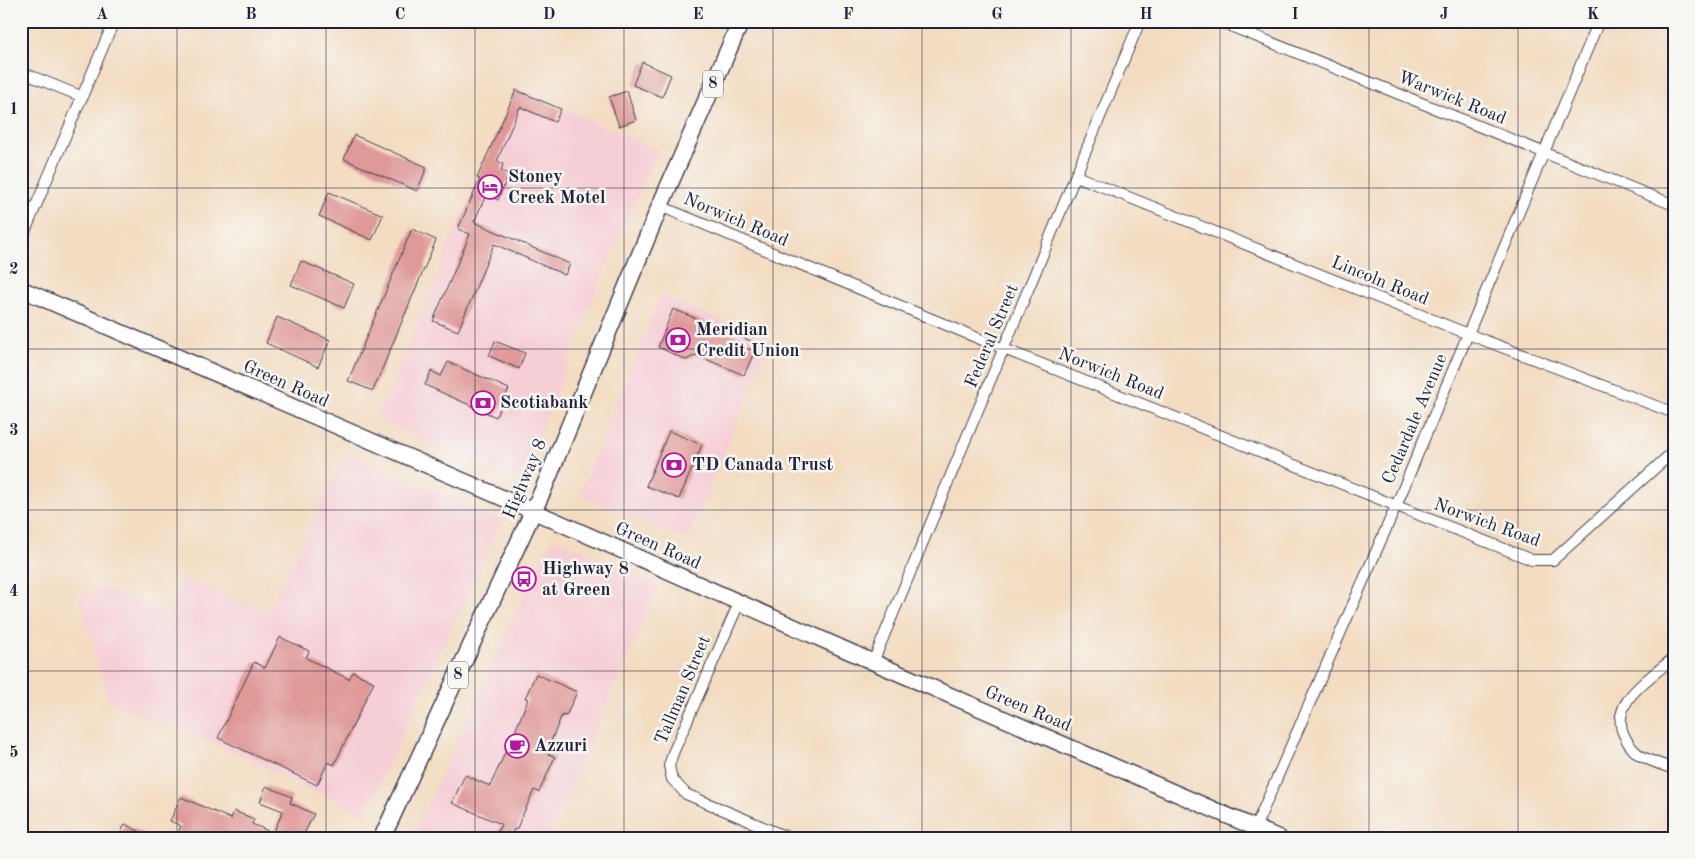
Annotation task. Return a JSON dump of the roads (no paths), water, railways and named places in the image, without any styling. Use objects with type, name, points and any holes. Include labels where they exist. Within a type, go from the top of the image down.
[{"type":"main road","name":"Highway 8","points":[[382,838],[534,512],[660,206],[741,21]]},
{"type":"street","points":[[21,241],[114,21]]},
{"type":"street","name":"Federal Street","points":[[873,662],[1140,21]]},
{"type":"street","name":"Warwick Road","points":[[1218,21],[1674,205]]},
{"type":"street","name":"Cedardale Avenue","points":[[1255,828],[1396,506],[1598,21]]},
{"type":"street","points":[[21,72],[83,97]]},
{"type":"street","name":"Lincoln Road","points":[[1076,176],[1468,334],[1674,413]]},
{"type":"street","name":"Norwich Road","points":[[660,206],[1004,349],[1532,560],[1552,560],[1674,451]]},
{"type":"street","name":"Green Road","points":[[21,289],[1279,838]]},
{"type":"street","name":"Tallman Street","points":[[739,603],[669,766],[672,779],[686,794],[789,838]]},
{"type":"street","points":[[1674,658],[1631,695],[1624,706],[1620,718],[1621,730],[1630,746],[1639,755],[1674,769]]},
{"type":"place","name":"Stoney Creek Motel","points":[[490,187]]},
{"type":"place","name":"Meridian Credit Union","points":[[678,340]]},
{"type":"place","name":"Scotiabank","points":[[483,403]]},
{"type":"place","name":"TD Canada Trust","points":[[674,465]]},
{"type":"place","name":"Highway 8 at Green","points":[[524,579]]},
{"type":"place","name":"Azzuri","points":[[517,746]]}]
